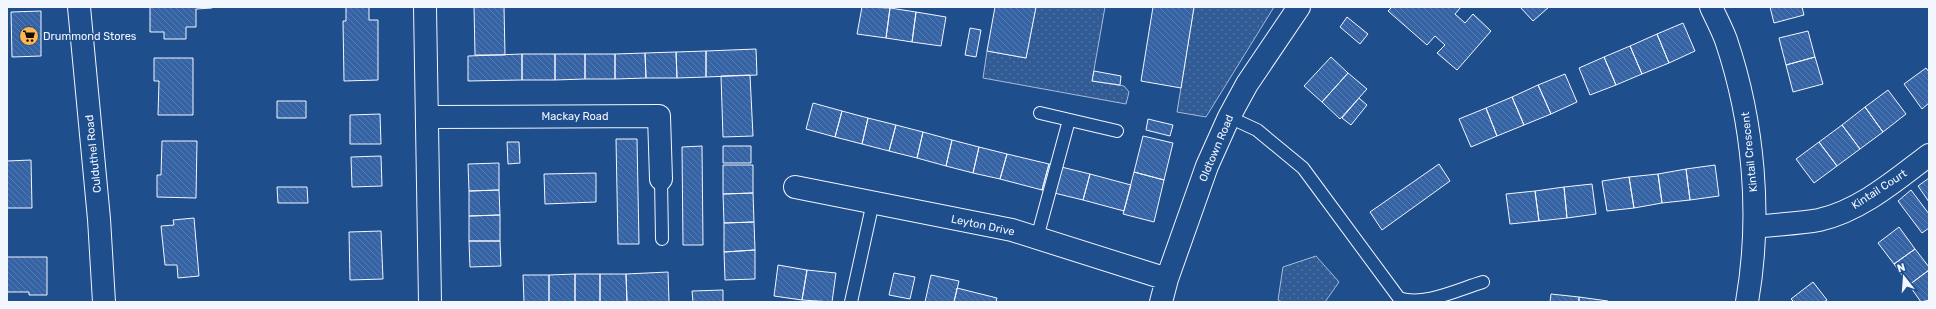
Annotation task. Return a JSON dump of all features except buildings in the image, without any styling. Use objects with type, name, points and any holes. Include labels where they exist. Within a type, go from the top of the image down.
[{"type":"street","name":"Culduthel Road","points":[[79,7],[99,219],[104,302]]},
{"type":"street","points":[[425,7],[430,302]]},
{"type":"street","name":"Oldtown Road","points":[[1161,302],[1167,279],[1207,166],[1228,117],[1247,84],[1299,7]]},
{"type":"street","name":"Kintail Crescent","points":[[1710,7],[1726,39],[1744,102],[1753,186],[1755,227],[1747,302]]},
{"type":"street","name":"Mackay Road","points":[[427,117],[659,116],[661,179]]},
{"type":"street","name":"Kintail Court","points":[[1755,227],[1820,219],[1849,209],[1872,196],[1929,155]]},
{"type":"street","name":"Leyton Drive","points":[[795,187],[1012,230],[1167,279]]},
{"type":"lane","points":[[1040,113],[1117,131]]},
{"type":"lane","points":[[1228,117],[1257,130],[1303,168],[1399,298],[1409,302],[1420,302],[1483,282]]},
{"type":"lane","points":[[1037,238],[1069,120]]},
{"type":"lane","points":[[661,179],[662,239]]},
{"type":"lane","points":[[851,302],[873,202]]},
{"type":"shaded area","points":[[1036,7],[1105,7],[1092,81],[1124,86],[1129,92],[1126,104],[983,78],[987,51],[1026,58]]},
{"type":"shaded area","points":[[1194,7],[1274,7],[1206,117],[1177,112]]},
{"type":"shaded area","points":[[1316,256],[1339,282],[1325,302],[1282,302],[1278,300],[1283,267]]},
{"type":"place","name":"Drummond Stores","points":[[29,36]]}]
